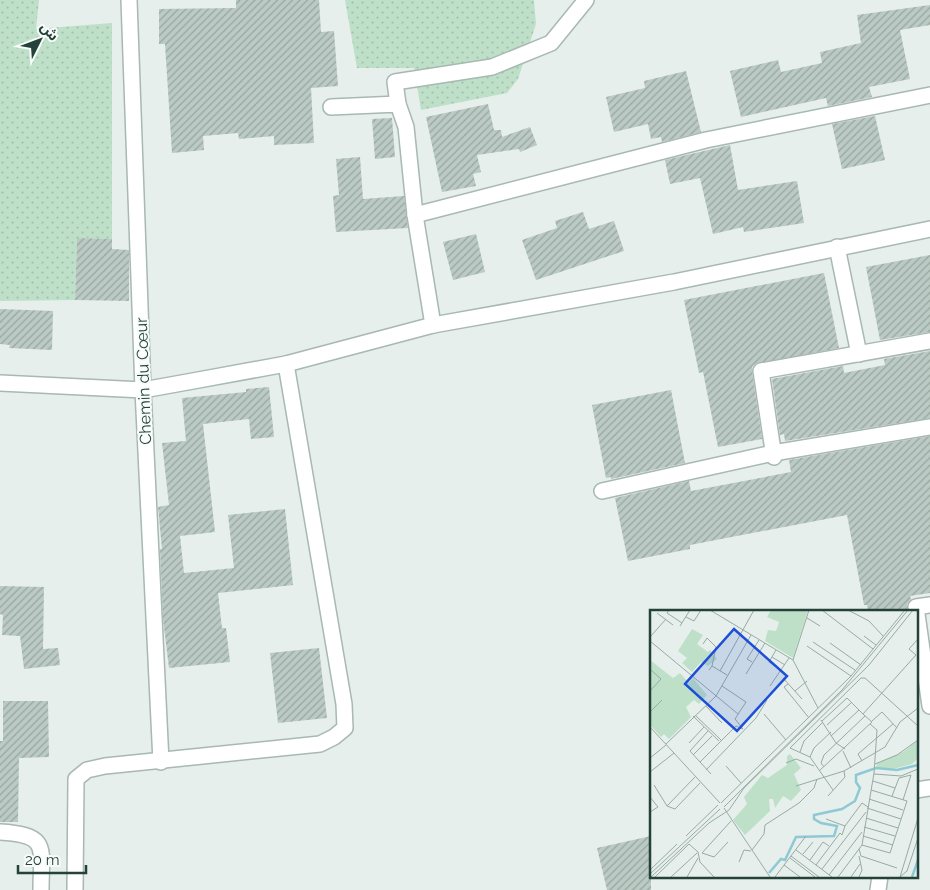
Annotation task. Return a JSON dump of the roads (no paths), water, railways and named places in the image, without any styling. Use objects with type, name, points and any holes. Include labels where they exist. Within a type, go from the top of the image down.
[{"type":"street","name":"Chemin du Cœur","points":[[129,0],[143,390],[161,762]]},
{"type":"street","points":[[433,325],[415,215],[406,127],[398,104],[395,82],[492,67],[551,43],[586,0]]},
{"type":"street","points":[[415,215],[706,140],[930,95]]},
{"type":"street","points":[[331,107],[398,104]]},
{"type":"street","points":[[0,383],[143,390],[286,364],[433,325],[674,282],[930,229]]},
{"type":"street","points":[[837,247],[859,354]]},
{"type":"street","points":[[773,455],[761,372],[930,341]]},
{"type":"street","points":[[75,890],[76,779],[87,770],[320,744],[334,737],[345,728],[344,704],[286,364]]},
{"type":"street","points":[[602,491],[773,455],[930,427]]},
{"type":"street","points":[[916,610],[916,607],[930,604]]},
{"type":"street","points":[[918,621],[930,706]]},
{"type":"street","points":[[0,832],[27,835],[35,839],[41,846],[41,890]]}]
